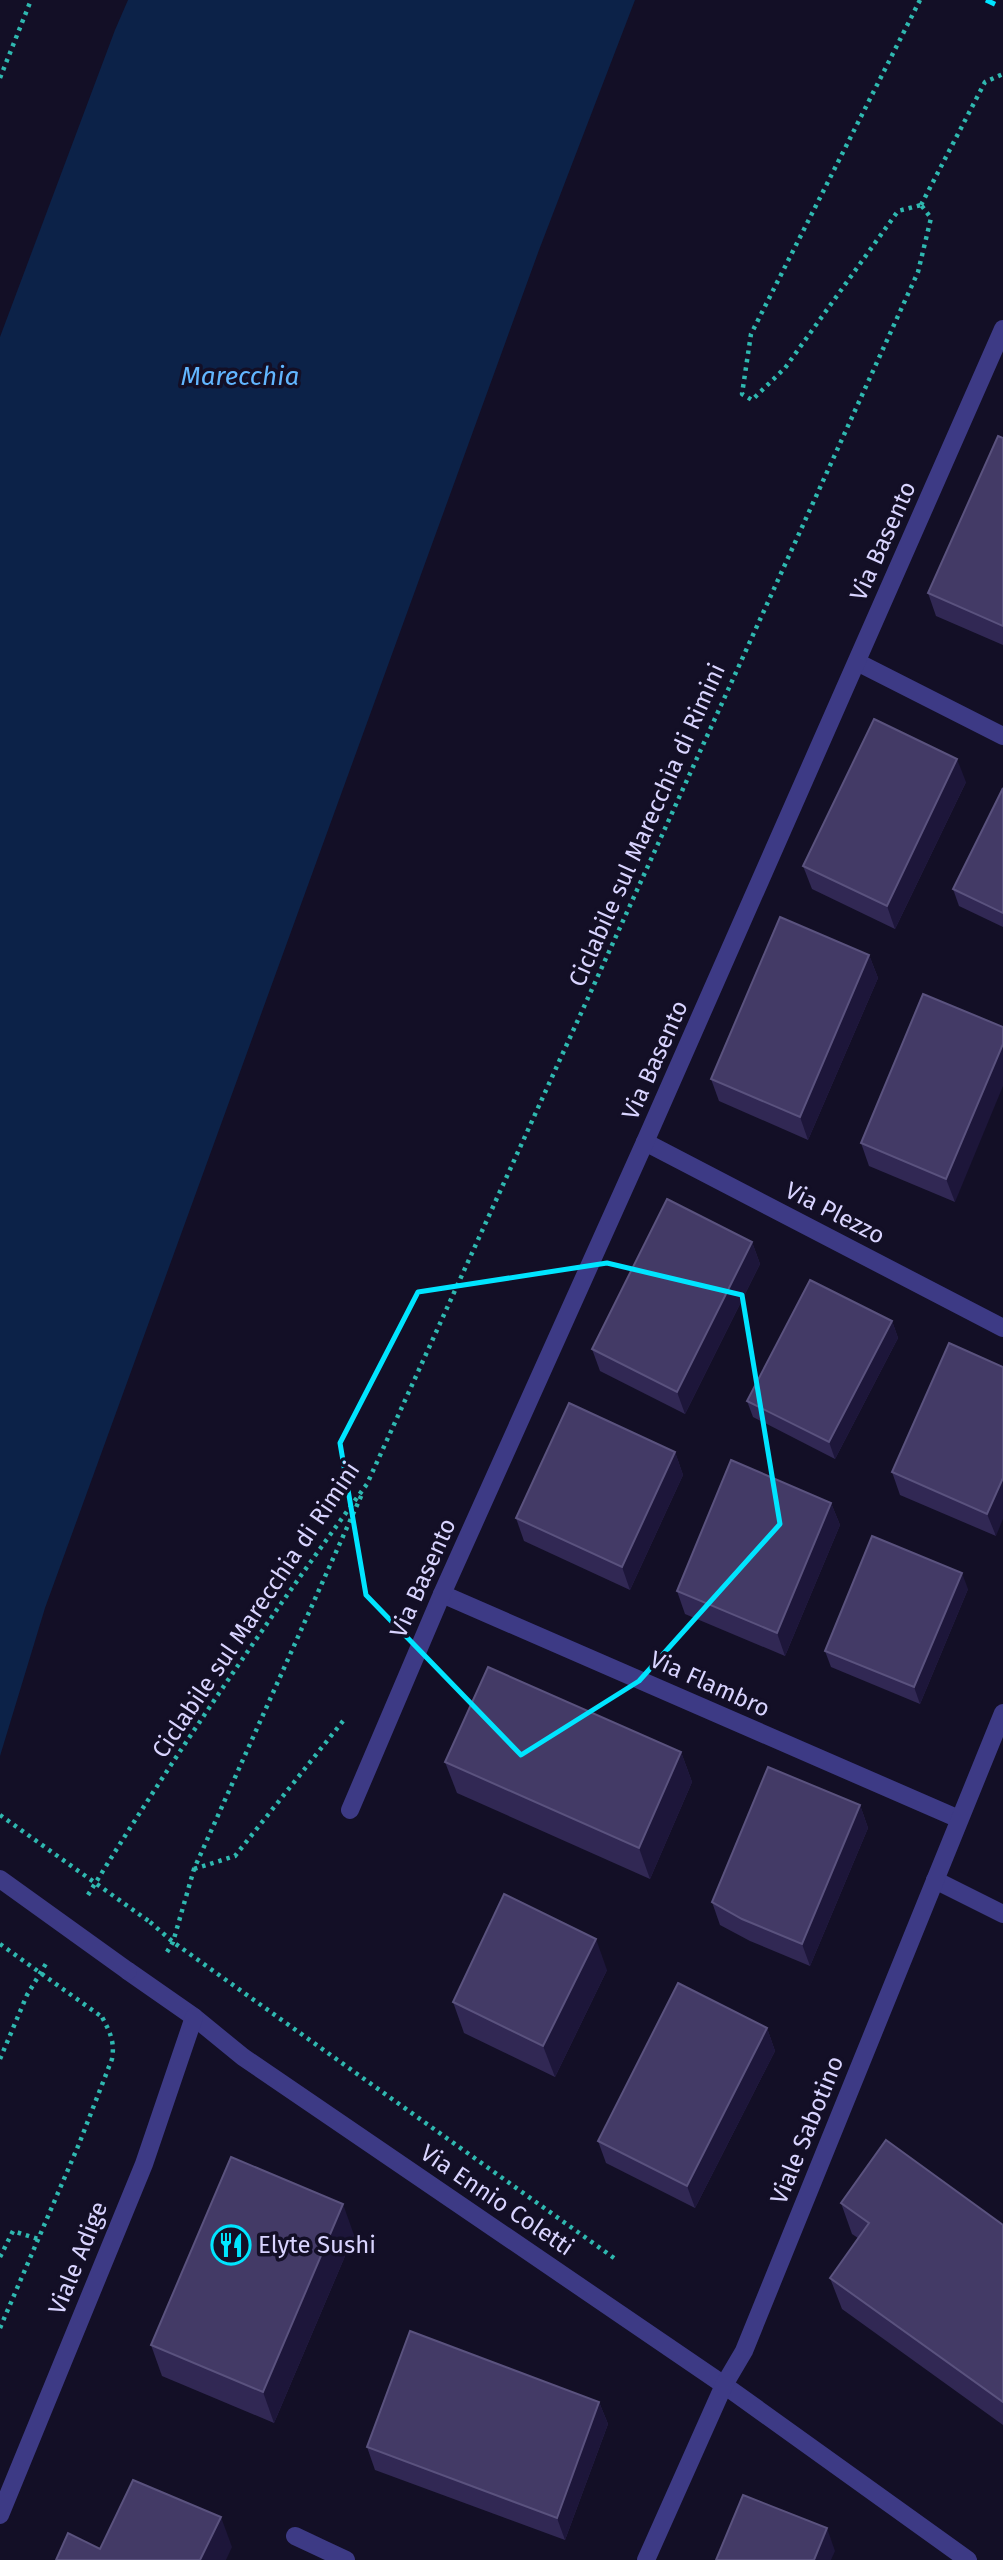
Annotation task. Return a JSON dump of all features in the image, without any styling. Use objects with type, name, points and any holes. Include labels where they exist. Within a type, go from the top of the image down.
[{"type":"street","name":"Via Basento","points":[[350,1810],[442,1594],[645,1142],[1003,329]]},
{"type":"street","points":[[857,662],[1003,736]]},
{"type":"street","name":"Via Plezzo","points":[[645,1142],[1003,1328]]},
{"type":"street","name":"Via Flambro","points":[[442,1594],[959,1819]]},
{"type":"street","name":"Viale Sabotino","points":[[646,2560],[724,2385],[744,2351],[1003,1713]]},
{"type":"street","name":"Via Ennio Coletti","points":[[0,1879],[194,2017],[243,2057],[724,2385],[968,2560]]},
{"type":"street","points":[[935,1880],[1003,1914]]},
{"type":"street","name":"Viale Adige","points":[[0,2515],[144,2164],[194,2017]]},
{"type":"street","points":[[295,2536],[346,2560]]},
{"type":"path","points":[[0,78],[30,0]]},
{"type":"path","points":[[920,0],[751,334],[742,394],[752,400],[785,368],[898,211],[921,205],[985,82],[1003,74]]},
{"type":"path","name":"Ciclabile sul Marecchia di Rimini","points":[[85,1901],[135,1819],[270,1617],[367,1484],[918,272],[931,218],[921,205]]},
{"type":"path","points":[[147,1984],[173,1942],[194,1869],[367,1484]]},
{"type":"path","points":[[194,1869],[234,1856],[343,1720]]},
{"type":"path","points":[[0,1815],[621,2263]]},
{"type":"path","points":[[0,1944],[102,2017],[111,2034],[114,2048],[79,2144],[0,2328]]},
{"type":"path","points":[[0,2059],[27,1995],[49,1960]]},
{"type":"path","points":[[0,2257],[13,2231],[38,2239]]},
{"type":"highlighted area","points":[[607,1263],[742,1295],[780,1524],[639,1681],[521,1755],[366,1595],[340,1443],[418,1292]]},
{"type":"water","name":"Marecchia","points":[[128,0],[635,0],[539,250],[45,1608],[0,1756],[0,337]]},
{"type":"building","points":[[998,436],[1003,438],[1003,626],[928,593]]},
{"type":"building","points":[[874,719],[957,759],[887,906],[803,866]]},
{"type":"building","points":[[1003,788],[1003,913],[953,889]]},
{"type":"building","points":[[780,917],[869,955],[800,1117],[711,1079]]},
{"type":"building","points":[[923,994],[1003,1027],[1003,1044],[946,1179],[861,1143]]},
{"type":"building","points":[[667,1199],[752,1242],[677,1392],[592,1349]]},
{"type":"building","points":[[810,1280],[892,1321],[829,1442],[747,1401]]},
{"type":"building","points":[[949,1343],[1003,1367],[1003,1478],[987,1514],[892,1472]]},
{"type":"building","points":[[569,1403],[675,1452],[622,1567],[516,1518]]},
{"type":"building","points":[[731,1460],[831,1503],[777,1633],[677,1591]]},
{"type":"building","points":[[872,1536],[962,1573],[914,1687],[825,1651]]},
{"type":"building","points":[[488,1667],[681,1752],[639,1848],[445,1762]]},
{"type":"building","points":[[768,1767],[860,1805],[802,1944],[742,1919],[712,1902]]},
{"type":"building","points":[[504,1894],[596,1939],[543,2046],[453,2002]]},
{"type":"building","points":[[678,1983],[767,2028],[687,2186],[598,2141]]},
{"type":"building","points":[[886,2140],[1003,2225],[1003,2402],[830,2278],[869,2223],[841,2203]]},
{"type":"building","points":[[231,2157],[343,2204],[263,2392],[151,2345]]},
{"type":"building","points":[[410,2331],[599,2402],[557,2518],[367,2447]]},
{"type":"building","points":[[133,2480],[221,2517],[200,2560],[56,2560],[68,2533],[100,2549]]},
{"type":"building","points":[[743,2495],[827,2528],[814,2560],[716,2560]]},
{"type":"railway","points":[[986,0],[1003,8]]},
{"type":"place","name":"Elyte Sushi","points":[[231,2245]]}]
